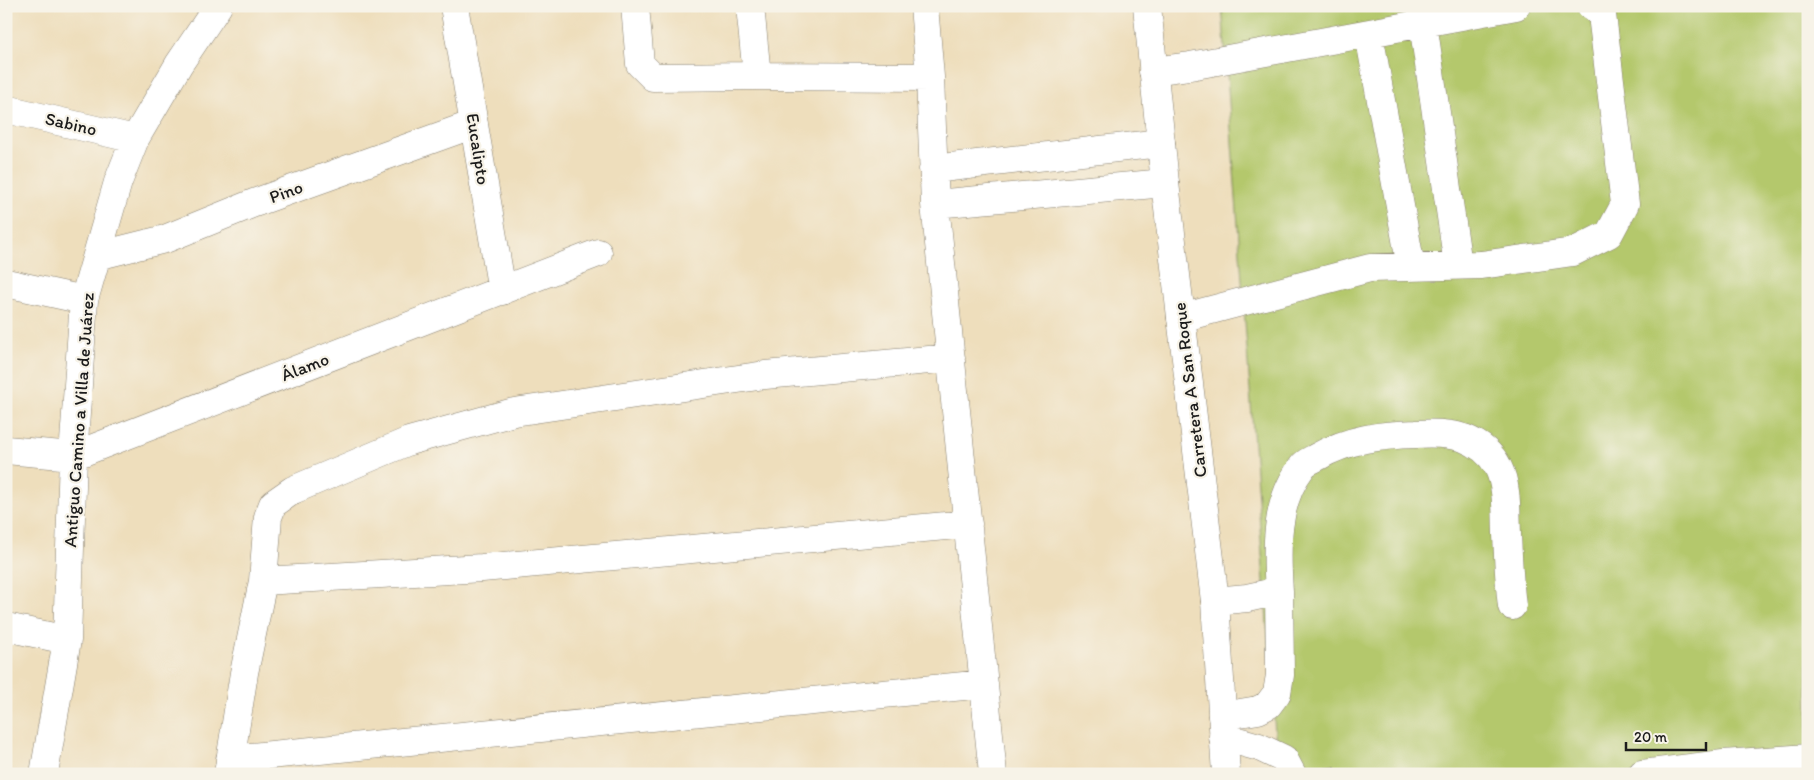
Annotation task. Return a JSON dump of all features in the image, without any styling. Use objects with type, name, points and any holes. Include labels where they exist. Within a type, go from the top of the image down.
[{"type":"street","name":"Antiguo Camino a Villa de Juárez","points":[[44,774],[67,640],[74,456],[84,300],[118,182],[135,139],[179,64],[218,6]]},
{"type":"street","name":"Eucalipto","points":[[454,6],[502,291]]},
{"type":"street","points":[[635,6],[640,64],[653,77],[930,77]]},
{"type":"street","points":[[750,6],[757,76]]},
{"type":"street","points":[[924,6],[930,77],[935,204],[993,774]]},
{"type":"street","name":"Carretera A San Roque","points":[[1147,6],[1165,183],[1215,601],[1226,774]]},
{"type":"street","points":[[1153,71],[1369,34],[1516,6]]},
{"type":"street","points":[[1181,318],[1370,268],[1481,265],[1573,252],[1610,234],[1625,204],[1602,15],[1591,6]]},
{"type":"street","points":[[1423,23],[1458,265]]},
{"type":"street","points":[[1369,34],[1411,267]]},
{"type":"street","name":"Sabino","points":[[6,109],[135,139]]},
{"type":"street","name":"Pino","points":[[97,256],[165,238],[254,203],[474,124]]},
{"type":"street","points":[[933,168],[1161,143]]},
{"type":"street","points":[[935,204],[1165,183]]},
{"type":"street","name":"Álamo","points":[[6,450],[74,456],[598,253]]},
{"type":"street","points":[[6,283],[84,300]]},
{"type":"street","points":[[951,358],[765,375],[524,411],[409,441],[293,490],[273,504],[268,516],[263,580],[244,673],[229,766],[984,684]]},
{"type":"street","points":[[1223,727],[1268,705],[1277,694],[1280,675],[1278,570],[1279,530],[1282,507],[1291,484],[1303,465],[1326,452],[1351,442],[1382,435],[1440,433],[1464,438],[1486,450],[1498,468],[1505,494],[1508,577],[1512,606]]},
{"type":"street","points":[[263,580],[482,568],[968,524]]},
{"type":"street","points":[[1215,601],[1247,598],[1279,591]]},
{"type":"street","points":[[6,627],[67,640]]},
{"type":"street","points":[[1223,727],[1284,759],[1292,774]]},
{"type":"street","points":[[1642,774],[1723,764],[1808,758]]},
{"type":"green space","points":[[1222,6],[1808,6],[1808,774],[1278,774]]},
{"type":"building","points":[[1334,767],[1334,774],[1320,774],[1319,769]]}]
